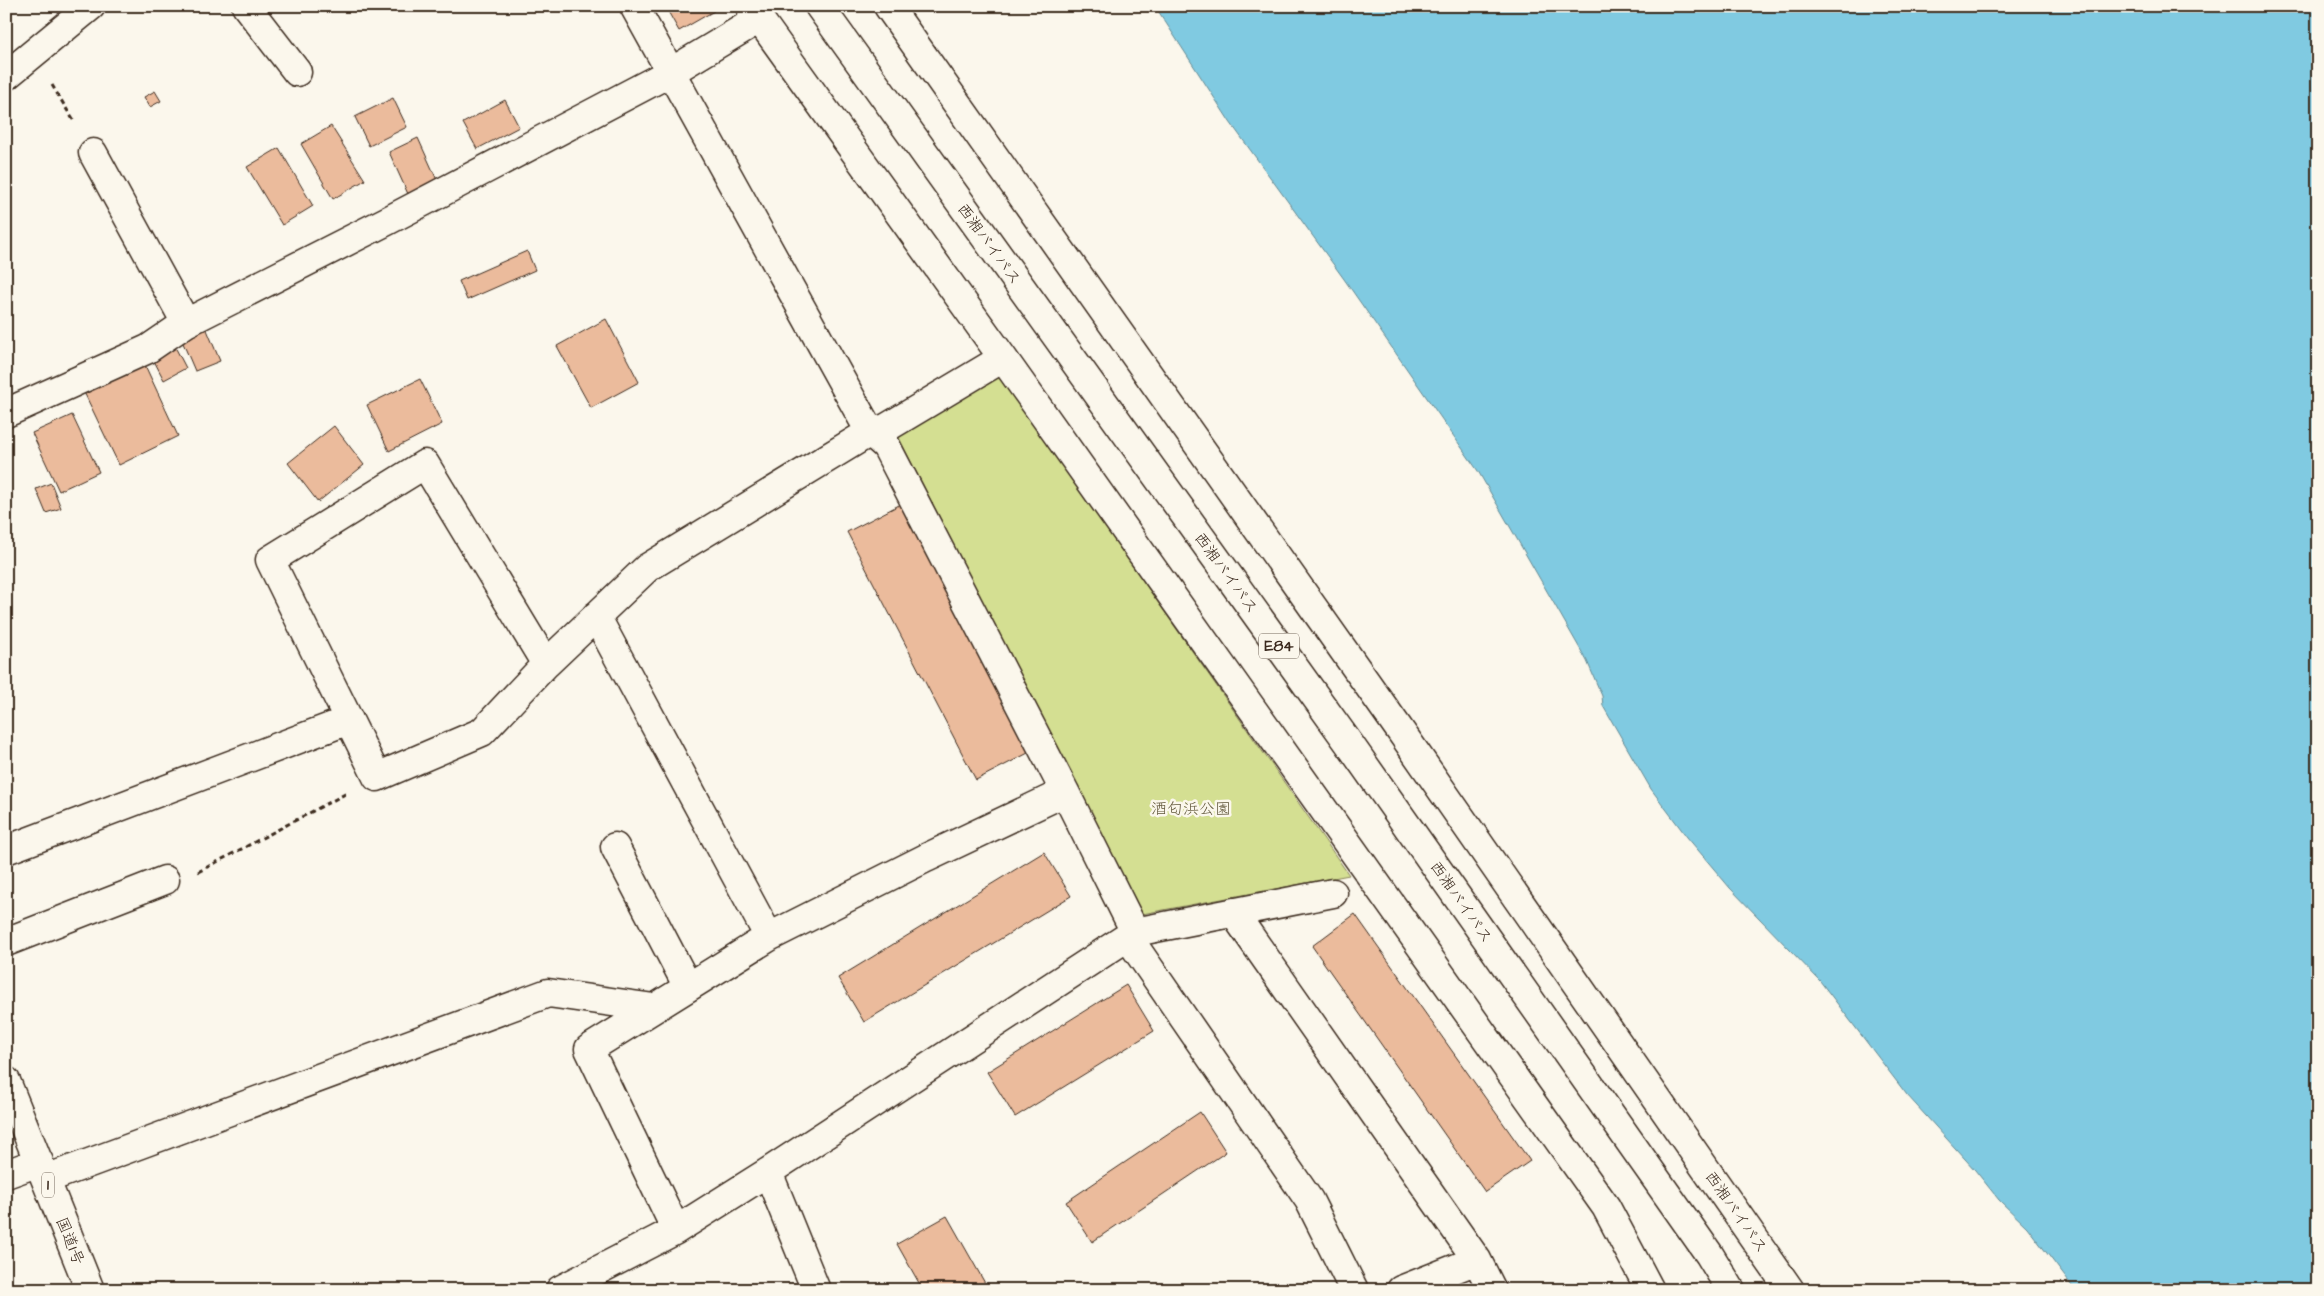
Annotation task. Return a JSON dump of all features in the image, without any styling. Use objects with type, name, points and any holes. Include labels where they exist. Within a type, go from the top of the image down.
[{"type":"main road","points":[[6,76],[91,6]]},
{"type":"main road","points":[[246,6],[297,72]]},
{"type":"main road","points":[[634,6],[870,432],[886,446],[1065,792],[1132,934],[1310,1200],[1346,1288]]},
{"type":"main road","name":"西湘バイパス","points":[[820,6],[1348,742],[1709,1254],[1731,1290]]},
{"type":"main road","name":"西湘バイパス","points":[[888,6],[1397,726],[1790,1290]]},
{"type":"main road","points":[[6,413],[148,349],[186,323],[387,221],[671,72],[754,13],[1003,358],[1606,1207],[1650,1290]]},
{"type":"main road","points":[[93,153],[186,323]]},
{"type":"main road","points":[[546,664],[425,464],[270,560],[377,777],[482,732],[546,664],[647,568],[870,432],[886,428],[1003,358]]},
{"type":"main road","points":[[596,616],[769,937]]},
{"type":"main road","points":[[6,850],[348,720]]},
{"type":"main road","points":[[676,1230],[589,1049],[769,937],[926,858],[1065,792]]},
{"type":"main road","points":[[615,847],[688,987]]},
{"type":"main road","points":[[6,942],[165,880]]},
{"type":"main road","points":[[560,1290],[676,1230],[1132,934],[1333,893]]},
{"type":"main road","points":[[1233,912],[1477,1260],[1492,1290]]},
{"type":"main road","points":[[6,1174],[42,1170],[548,993],[654,1008]]},
{"type":"main road","name":"国道1号","points":[[6,1081],[90,1290]]},
{"type":"main road","points":[[768,1172],[816,1290]]},
{"type":"main road","points":[[1401,1290],[1477,1260]]},
{"type":"path","points":[[33,54],[93,153]]},
{"type":"path","points":[[165,880],[181,881],[377,777]]},
{"type":"green space","name":"酒匂浜公園","points":[[998,374],[1349,875],[1142,914],[898,436]]},
{"type":"water","points":[[1155,6],[2318,6],[2318,1290],[2075,1290],[2027,1227],[1999,1200],[1975,1170],[1907,1095],[1820,981],[1730,888],[1687,837],[1651,789],[1603,706],[1602,696],[1587,661],[1478,471],[1344,279],[1230,122]]},
{"type":"building","points":[[665,6],[711,6],[714,11],[679,31]]},
{"type":"building","points":[[155,91],[161,101],[150,107],[144,97]]},
{"type":"building","points":[[393,98],[407,127],[369,146],[355,117]]},
{"type":"building","points":[[505,100],[519,127],[477,149],[463,123]]},
{"type":"building","points":[[331,126],[365,180],[333,199],[301,144]]},
{"type":"building","points":[[418,138],[437,180],[408,194],[389,152]]},
{"type":"building","points":[[279,148],[313,206],[282,225],[247,167]]},
{"type":"building","points":[[527,251],[535,270],[467,300],[459,281]]},
{"type":"building","points":[[606,319],[639,382],[591,408],[557,346]]},
{"type":"building","points":[[205,325],[220,361],[195,371],[180,336]]},
{"type":"building","points":[[173,343],[186,368],[164,380],[151,355]]},
{"type":"building","points":[[143,361],[178,436],[119,465],[83,390]]},
{"type":"building","points":[[420,379],[442,424],[389,451],[367,405]]},
{"type":"building","points":[[72,415],[99,472],[59,491],[32,433]]},
{"type":"building","points":[[334,426],[364,465],[318,502],[288,463]]},
{"type":"building","points":[[51,483],[61,508],[46,513],[36,489]]},
{"type":"building","points":[[901,504],[1030,752],[976,780],[847,532]]},
{"type":"building","points":[[1044,852],[1071,896],[864,1022],[838,978]]},
{"type":"building","points":[[1355,914],[1530,1161],[1485,1192],[1312,946]]},
{"type":"building","points":[[1126,985],[1154,1031],[1015,1117],[987,1072]]},
{"type":"building","points":[[1200,1112],[1226,1152],[1092,1242],[1066,1202]]},
{"type":"building","points":[[947,1216],[986,1285],[977,1290],[923,1290],[897,1244]]}]
